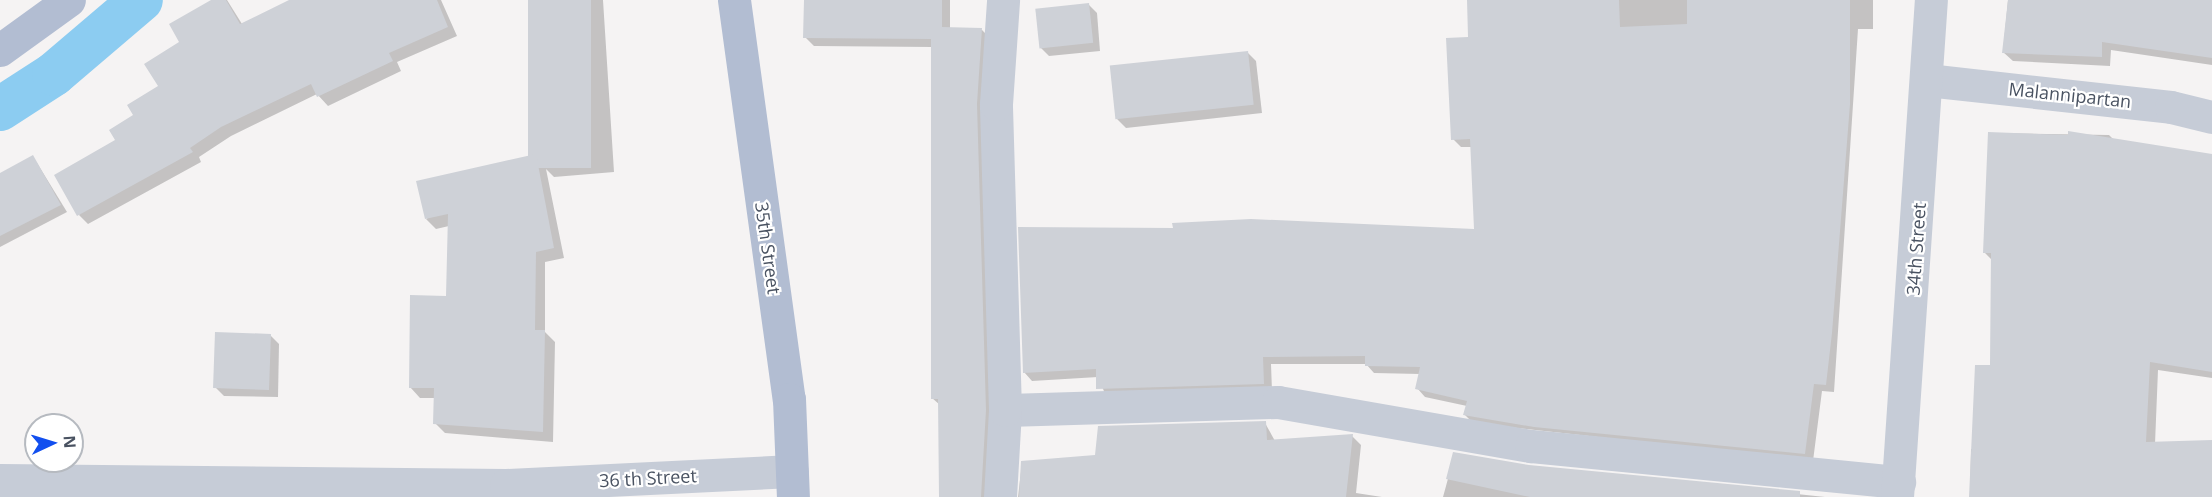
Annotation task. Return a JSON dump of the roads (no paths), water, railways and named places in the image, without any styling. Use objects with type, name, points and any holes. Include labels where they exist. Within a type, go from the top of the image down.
[{"type":"main road","points":[[0,50],[69,0]]},
{"type":"main road","name":"35th Street","points":[[734,0],[789,399],[793,484]]},
{"type":"street","points":[[1000,497],[1005,410],[996,104],[1004,0]]},
{"type":"street","name":"34th Street","points":[[1898,489],[1931,0]]},
{"type":"street","name":"Malannipartan","points":[[1927,80],[2171,107],[2212,117]]},
{"type":"street","points":[[1005,410],[1289,403],[1531,446],[1898,489]]},
{"type":"street","name":"36 th Street","points":[[0,480],[192,490],[507,485],[793,484]]},
{"type":"waterway","points":[[0,109],[54,74],[141,0]]}]
